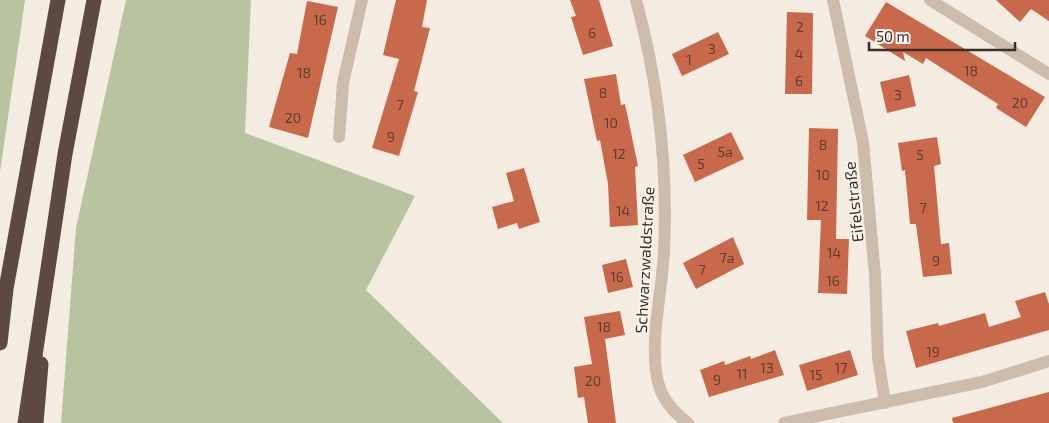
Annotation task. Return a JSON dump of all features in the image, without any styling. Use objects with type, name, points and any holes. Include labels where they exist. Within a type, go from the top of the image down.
[{"type":"highway","points":[[0,343],[6,289],[58,0]]},
{"type":"highway","points":[[24,423],[65,154],[94,0]]},
{"type":"highway","points":[[36,423],[50,258]]},
{"type":"highway","points":[[0,312],[6,289]]},
{"type":"street","points":[[339,137],[343,83],[362,0]]},
{"type":"street","name":"Schwarzwaldstraße","points":[[636,0],[653,81],[664,171],[664,247],[655,358],[657,379],[673,412],[688,423]]},
{"type":"street","name":"Eifelstraße","points":[[833,0],[863,142],[871,210],[878,357],[885,403]]},
{"type":"street","points":[[930,0],[1049,74]]},
{"type":"street","points":[[784,423],[982,382],[1049,361]]},
{"type":"green space","points":[[0,0],[25,0],[0,172]]},
{"type":"green space","points":[[126,0],[251,0],[245,133],[415,196],[366,290],[503,423],[61,423],[76,228]]},
{"type":"building","points":[[396,0],[427,0],[422,27],[430,28],[414,91],[418,92],[399,156],[372,148],[399,59],[383,55]]},
{"type":"building","points":[[570,0],[599,0],[613,46],[583,55],[571,17],[576,16]]},
{"type":"building","points":[[996,0],[1049,0],[1049,21],[1031,9],[1020,22]]},
{"type":"building","points":[[307,1],[338,7],[308,138],[269,127],[290,53],[297,54]]},
{"type":"building","points":[[886,2],[1045,97],[1026,127],[996,108],[998,104],[926,58],[923,64],[903,52],[905,61],[865,36]]},
{"type":"building","points":[[787,12],[813,13],[812,94],[785,94]]},
{"type":"building","points":[[718,32],[729,54],[682,76],[672,54]]},
{"type":"building","points":[[616,74],[621,105],[625,104],[638,166],[635,167],[638,225],[610,227],[608,184],[600,140],[597,141],[584,79]]},
{"type":"building","points":[[909,75],[916,106],[887,113],[880,82]]},
{"type":"building","points":[[809,128],[838,129],[836,239],[849,239],[847,294],[818,293],[821,220],[807,220]]},
{"type":"building","points":[[731,132],[744,159],[695,182],[683,155]]},
{"type":"building","points":[[937,137],[941,164],[934,166],[941,244],[949,243],[952,274],[923,277],[916,224],[910,224],[905,170],[902,171],[898,143]]},
{"type":"building","points":[[524,168],[540,222],[519,229],[517,223],[498,229],[492,207],[514,201],[506,173]]},
{"type":"building","points":[[733,237],[744,264],[696,289],[683,263]]},
{"type":"building","points":[[626,259],[633,287],[608,293],[602,265]]},
{"type":"building","points":[[1045,292],[1049,304],[1049,330],[916,368],[906,331],[938,323],[939,326],[985,313],[989,327],[1021,317],[1015,301]]},
{"type":"building","points":[[620,311],[625,335],[605,339],[616,423],[588,423],[584,397],[578,398],[574,367],[592,364],[584,317]]},
{"type":"building","points":[[775,350],[784,375],[709,397],[700,370],[724,361],[725,365],[750,356],[751,359]]},
{"type":"building","points":[[850,350],[858,375],[807,391],[799,365]]},
{"type":"building","points":[[1049,392],[1049,423],[953,423],[952,418]]}]
